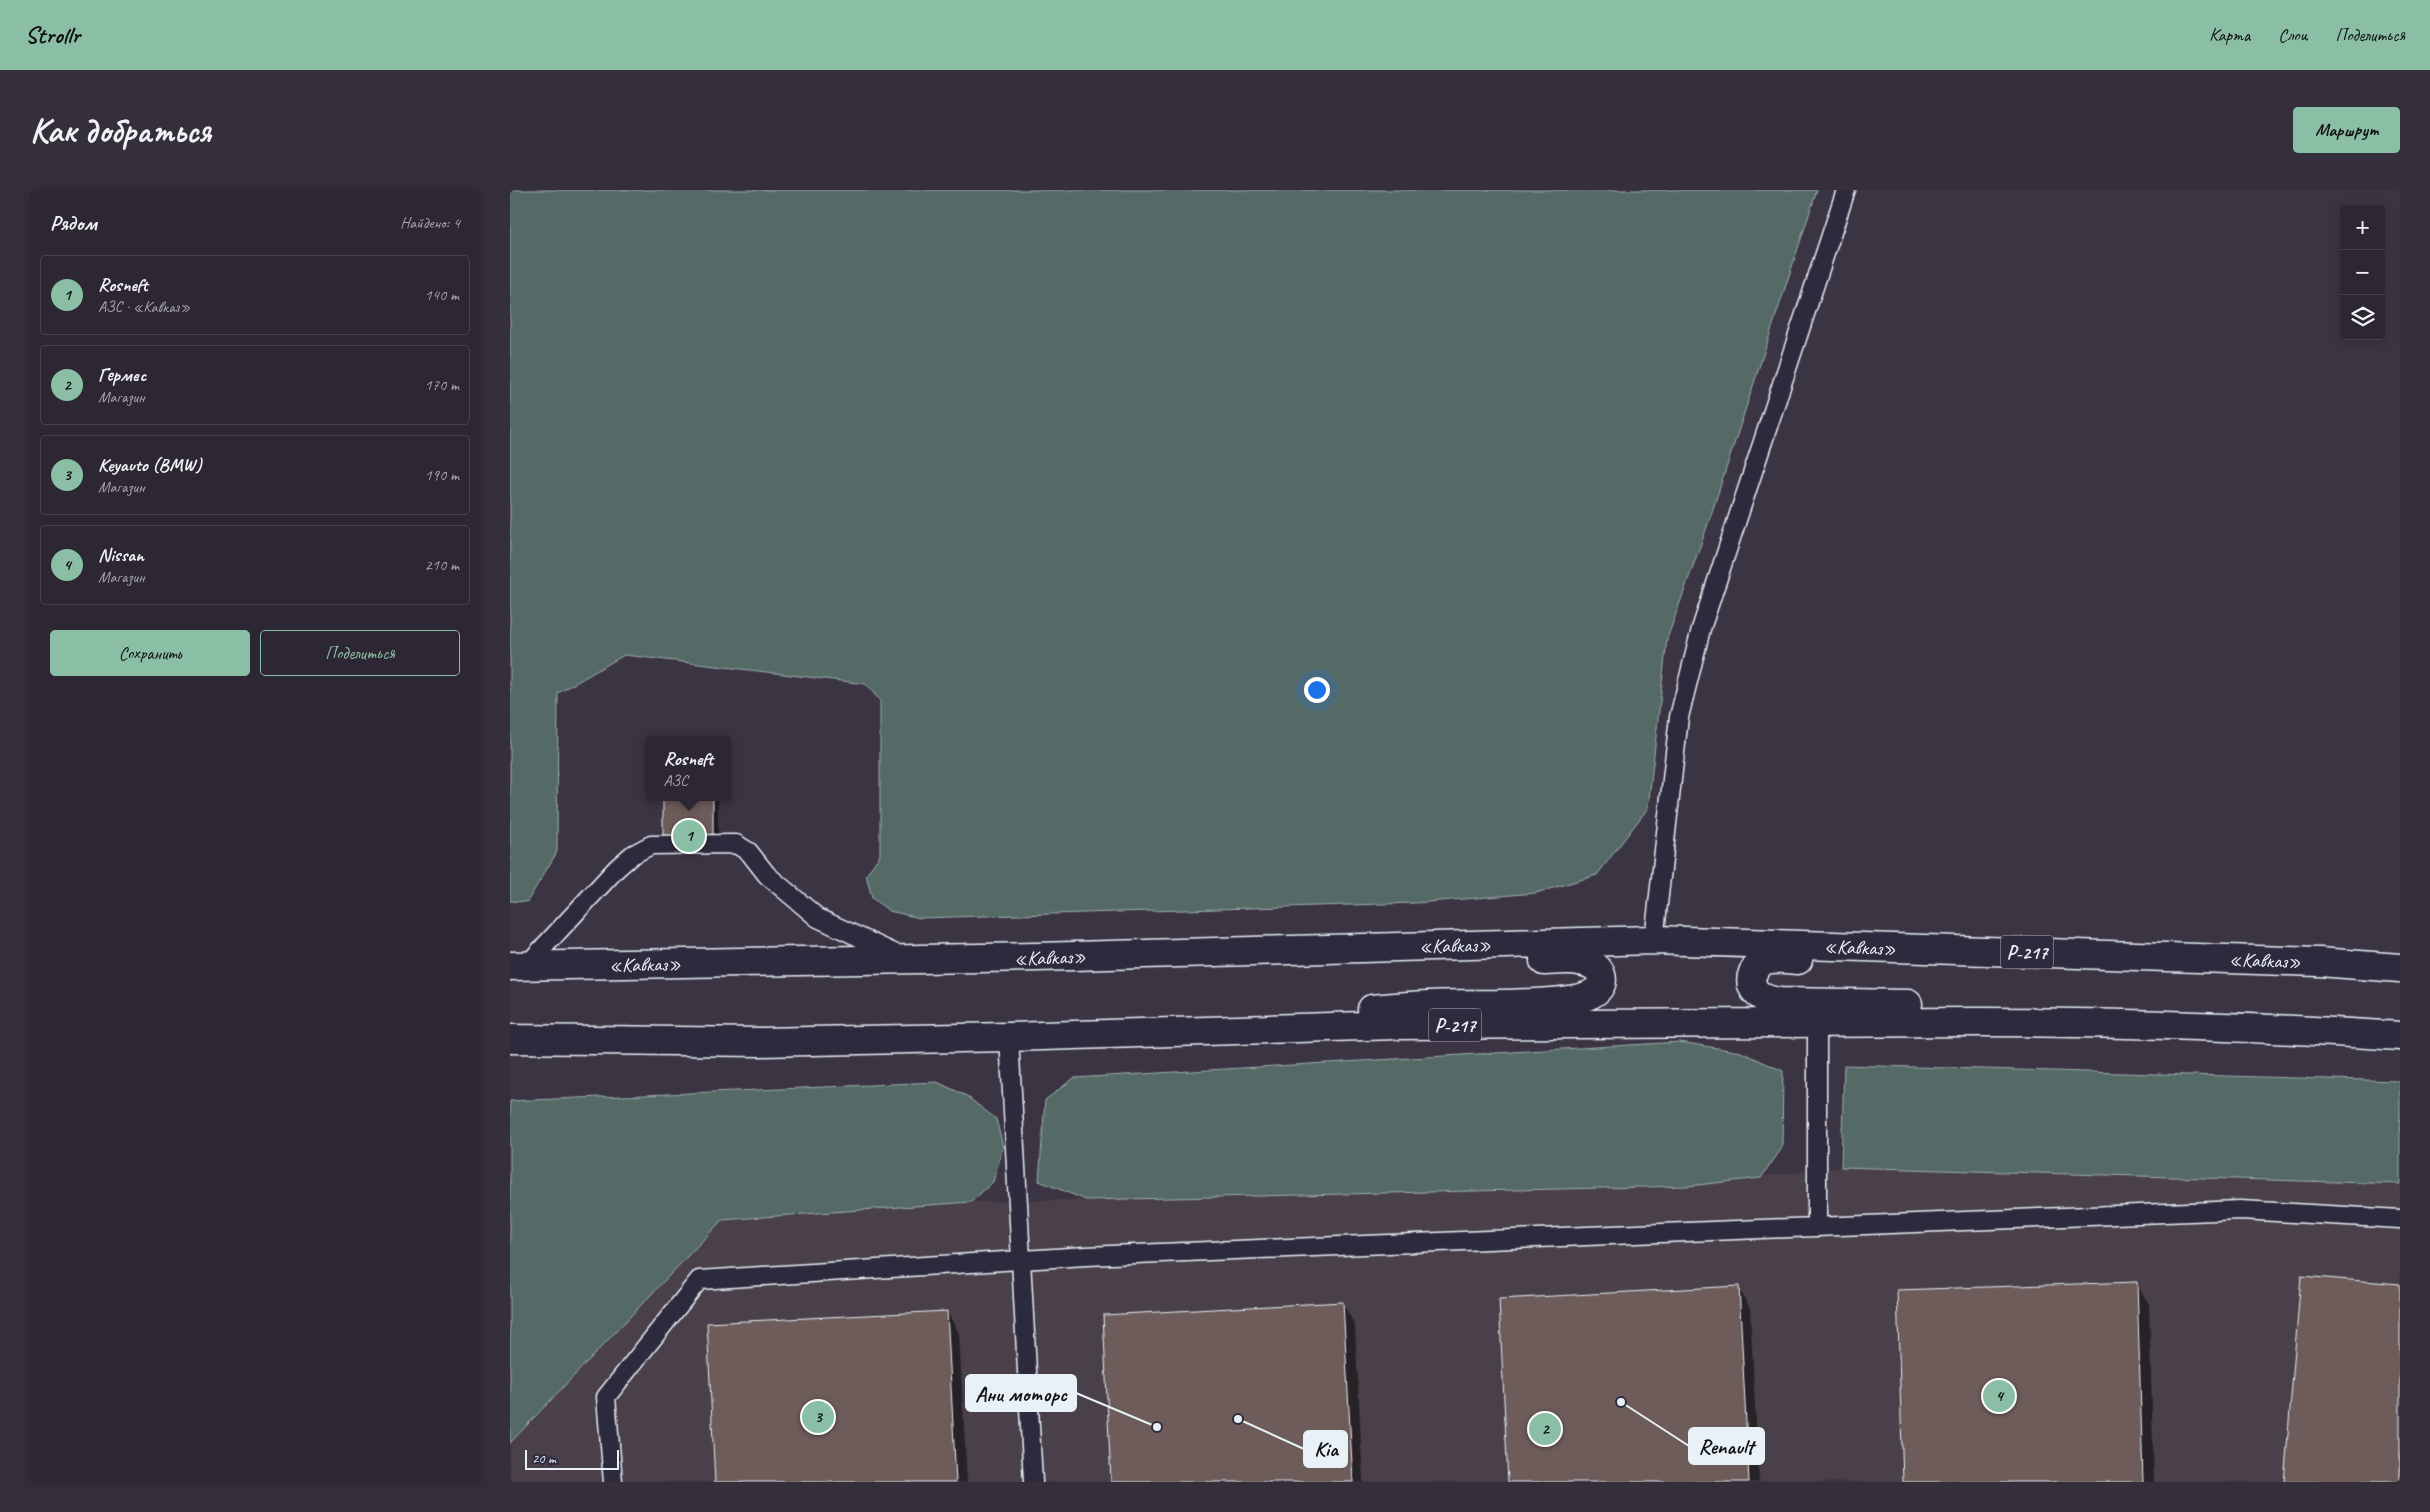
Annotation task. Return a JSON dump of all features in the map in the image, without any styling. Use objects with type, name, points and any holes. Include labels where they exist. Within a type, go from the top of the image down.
[{"type":"highway","name":"«Кавказ»","points":[[518,966],[909,960],[1654,940],[2319,962],[2400,968]]},
{"type":"highway","points":[[2021,952],[1911,963],[1770,959],[1760,963],[1753,970],[1751,979],[1753,989],[1760,996],[1780,1002],[1920,1004],[2018,1010],[2069,1022]]},
{"type":"highway","points":[[1037,957],[1145,970],[1573,960],[1596,967],[1601,974],[1602,983],[1597,991],[1577,999],[1544,1003],[1426,1005],[1373,1009],[1275,1028]]},
{"type":"highway","name":"Р-217","points":[[510,1039],[760,1042],[1009,1037],[1275,1028],[1623,1023],[2069,1022],[2277,1028],[2400,1036]]},
{"type":"lane","points":[[1654,940],[1679,717],[1701,629],[1846,190]]},
{"type":"lane","points":[[518,966],[617,868],[632,855],[651,845],[736,844],[749,852],[767,875],[818,918],[909,960]]},
{"type":"lane","points":[[1817,1024],[1817,1225]]},
{"type":"lane","points":[[1009,1037],[1023,1259],[1033,1482]]},
{"type":"lane","points":[[613,1482],[606,1397],[699,1280],[1023,1259],[1817,1225],[2240,1210],[2400,1219]]},
{"type":"shaded area","points":[[1841,1167],[2400,1184],[2400,1482],[510,1482],[510,1443],[722,1220],[971,1202],[1688,1186]]},
{"type":"green space","points":[[510,190],[1817,190],[1708,524],[1667,639],[1648,808],[1597,875],[1536,893],[1416,903],[920,918],[889,911],[872,898],[866,875],[880,855],[880,701],[866,684],[624,655],[558,693],[557,852],[527,902],[510,901]]},
{"type":"green space","points":[[1680,1042],[1741,1052],[1783,1071],[1782,1148],[1761,1178],[1688,1186],[1086,1200],[1039,1181],[1045,1100],[1074,1078]]},
{"type":"green space","points":[[1844,1065],[2400,1081],[2400,1184],[1841,1167]]},
{"type":"green space","points":[[937,1082],[965,1095],[996,1119],[1003,1146],[993,1182],[971,1202],[722,1220],[510,1443],[510,1101]]},
{"type":"building","points":[[663,801],[713,801],[713,838],[663,839]]},
{"type":"building","points":[[2301,1276],[2400,1284],[2400,1482],[2284,1482]]},
{"type":"building","points":[[2137,1282],[2143,1482],[1903,1482],[1897,1290]]},
{"type":"building","points":[[1739,1286],[1749,1482],[1508,1482],[1499,1299]]},
{"type":"building","points":[[1343,1302],[1353,1482],[1111,1482],[1103,1315]]},
{"type":"building","points":[[947,1311],[956,1482],[715,1482],[707,1323]]},
{"type":"place","name":"Rosneft","points":[[689,836]]},
{"type":"place","name":"Nissan","points":[[1999,1396]]},
{"type":"place","name":"Renault","points":[[1621,1402]]},
{"type":"place","name":"Keyauto (BMW)","points":[[818,1417]]},
{"type":"place","name":"Kia","points":[[1238,1419]]},
{"type":"place","name":"Ани моторс","points":[[1157,1427]]},
{"type":"place","name":"Гермес","points":[[1545,1429]]}]
